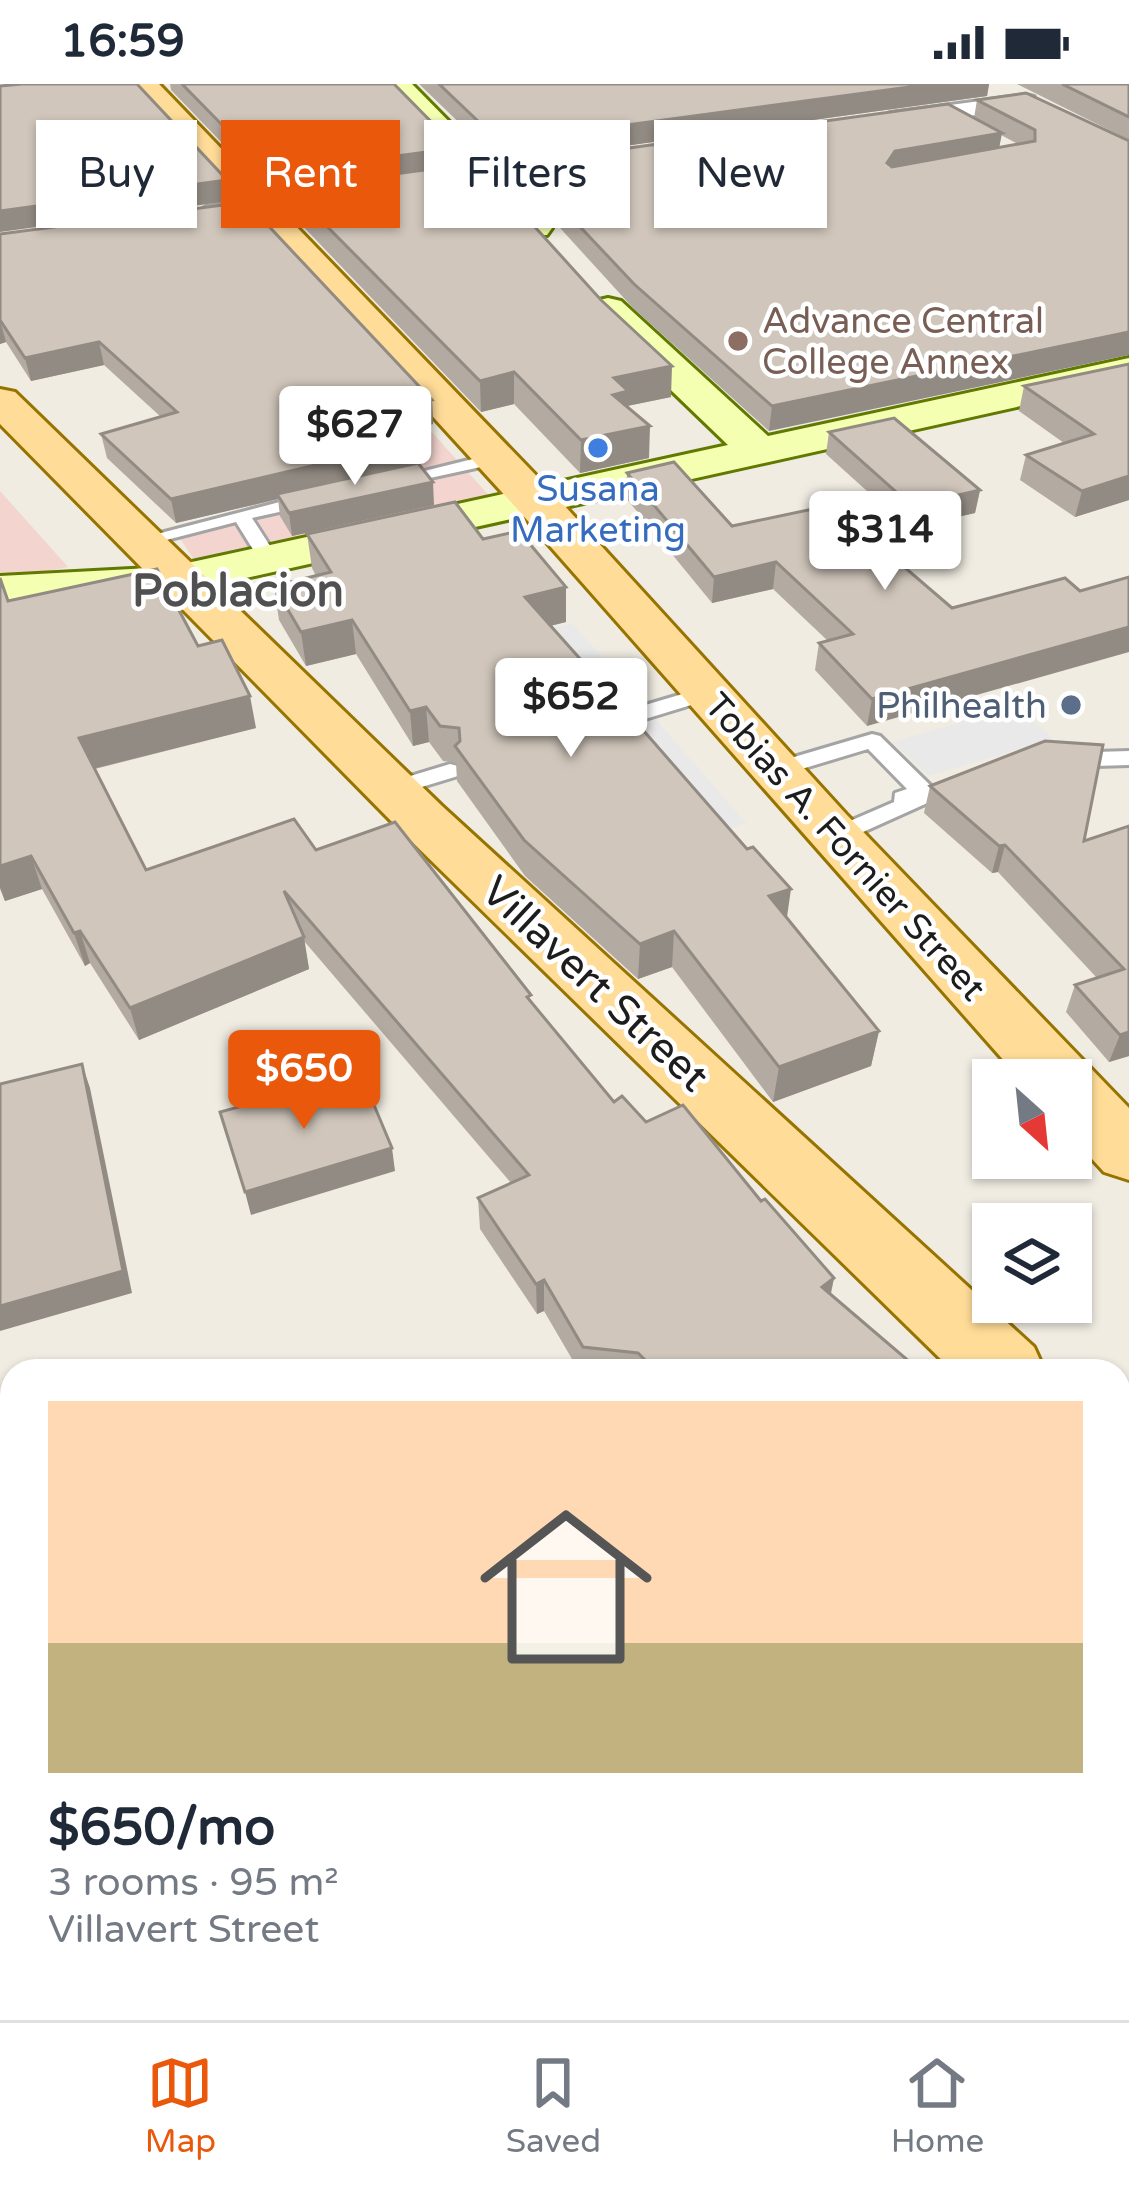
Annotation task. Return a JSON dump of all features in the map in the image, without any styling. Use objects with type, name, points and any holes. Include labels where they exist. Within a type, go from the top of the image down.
[{"type":"main road","name":"Tobias A. Fornier Street","points":[[143,84],[221,170]]},
{"type":"main road","name":"Tobias A. Fornier Street","points":[[275,228],[536,502],[830,832],[1041,1059]]},
{"type":"main road","name":"Villavert Street","points":[[0,401],[143,540],[165,584]]},
{"type":"main road","name":"Villavert Street","points":[[0,448],[92,551],[165,584],[421,780],[994,1359]]},
{"type":"main road","points":[[1092,1113],[1129,1153]]},
{"type":"street","points":[[397,84],[433,120]]},
{"type":"street","points":[[874,122],[1036,107],[990,84]]},
{"type":"street","points":[[535,228],[559,255]]},
{"type":"street","points":[[588,287],[758,450]]},
{"type":"street","points":[[0,618],[1129,370]]},
{"type":"street","points":[[0,591],[165,584]]},
{"type":"lane","points":[[942,113],[973,130]]},
{"type":"lane","points":[[379,484],[493,459]]},
{"type":"lane","points":[[143,540],[333,495]]},
{"type":"lane","points":[[241,515],[269,560]]},
{"type":"lane","points":[[606,724],[706,693]]},
{"type":"lane","points":[[775,770],[872,741],[923,791],[830,832]]},
{"type":"lane","points":[[1034,756],[1073,762],[1129,758]]},
{"type":"lane","points":[[830,832],[994,771]]},
{"type":"shaded area","points":[[428,428],[494,501],[198,566],[176,532],[245,512],[281,461]]},
{"type":"shaded area","points":[[0,491],[68,567],[0,580]]},
{"type":"shaded area","points":[[572,623],[746,823],[706,836],[536,632]]},
{"type":"shaded area","points":[[1017,706],[1053,739],[929,776],[892,742]]},
{"type":"building","points":[[137,84],[171,120],[36,120],[36,206],[0,211],[0,86]]},
{"type":"building","points":[[182,84],[394,84],[429,120],[424,120],[424,152],[400,156],[400,120],[221,120],[221,124]]},
{"type":"building","points":[[439,84],[932,84],[630,125],[630,120],[477,120]]},
{"type":"building","points":[[1062,84],[1129,84],[1129,117]]},
{"type":"building","points":[[1026,93],[1129,141],[1129,332],[772,406],[634,284],[581,228],[630,228],[630,148],[654,145],[654,228],[827,228],[827,121],[948,104],[1002,133],[895,151],[887,163],[892,167],[1035,141],[1035,130],[977,100]]},
{"type":"building","points":[[197,148],[221,174],[221,181],[197,184]]},
{"type":"building","points":[[424,170],[424,228],[536,228],[601,300],[672,366],[614,378],[628,391],[613,395],[650,426],[581,440],[514,372],[480,381],[329,228],[400,228],[400,173]]},
{"type":"building","points":[[221,205],[221,228],[270,228],[432,400],[398,409],[420,432],[400,437],[405,444],[171,499],[101,434],[177,412],[99,342],[25,358],[0,320],[0,234],[46,228],[197,228],[197,208]]},
{"type":"building","points":[[1129,364],[1129,476],[1082,491],[1026,455],[1094,434],[1024,386]]},
{"type":"building","points":[[894,418],[980,490],[912,506],[829,432]]},
{"type":"building","points":[[674,462],[732,526],[832,505],[952,608],[1065,578],[1080,591],[1129,577],[1129,627],[872,699],[819,643],[853,634],[776,562],[714,577],[627,473]]},
{"type":"building","points":[[418,463],[433,482],[289,513],[277,494]]},
{"type":"building","points":[[455,502],[483,539],[519,531],[566,587],[525,597],[598,679],[591,690],[604,700],[615,698],[747,849],[753,847],[791,889],[769,896],[879,1031],[779,1067],[674,931],[640,944],[524,840],[455,746],[460,741],[459,728],[440,726],[426,707],[410,711],[352,620],[301,632],[274,586],[331,572],[307,534]]},
{"type":"building","points":[[157,569],[198,646],[222,640],[250,696],[79,738],[146,870],[294,819],[316,850],[395,822],[531,995],[527,997],[614,1102],[622,1096],[646,1122],[683,1105],[761,1201],[765,1199],[834,1278],[822,1287],[906,1359],[644,1359],[638,1353],[583,1347],[544,1280],[536,1284],[478,1198],[529,1175],[284,891],[304,937],[130,1008],[80,931],[74,933],[31,856],[0,866],[0,578],[8,601]]},
{"type":"building","points":[[1045,741],[1103,745],[1084,841],[1129,826],[1129,1032],[1120,1035],[1075,985],[1124,969],[1005,845],[999,846],[930,786]]},
{"type":"building","points":[[82,1064],[123,1271],[0,1306],[0,1084]]},
{"type":"building","points":[[361,1074],[392,1148],[245,1192],[220,1112]]},
{"type":"place","name":"Advance Central College Annex","points":[[738,341]]},
{"type":"place","name":"Susana Marketing","points":[[598,448]]},
{"type":"place","name":"Philhealth","points":[[1071,705]]},
{"type":"district","name":"Poblacion","points":[[238,590]]}]
